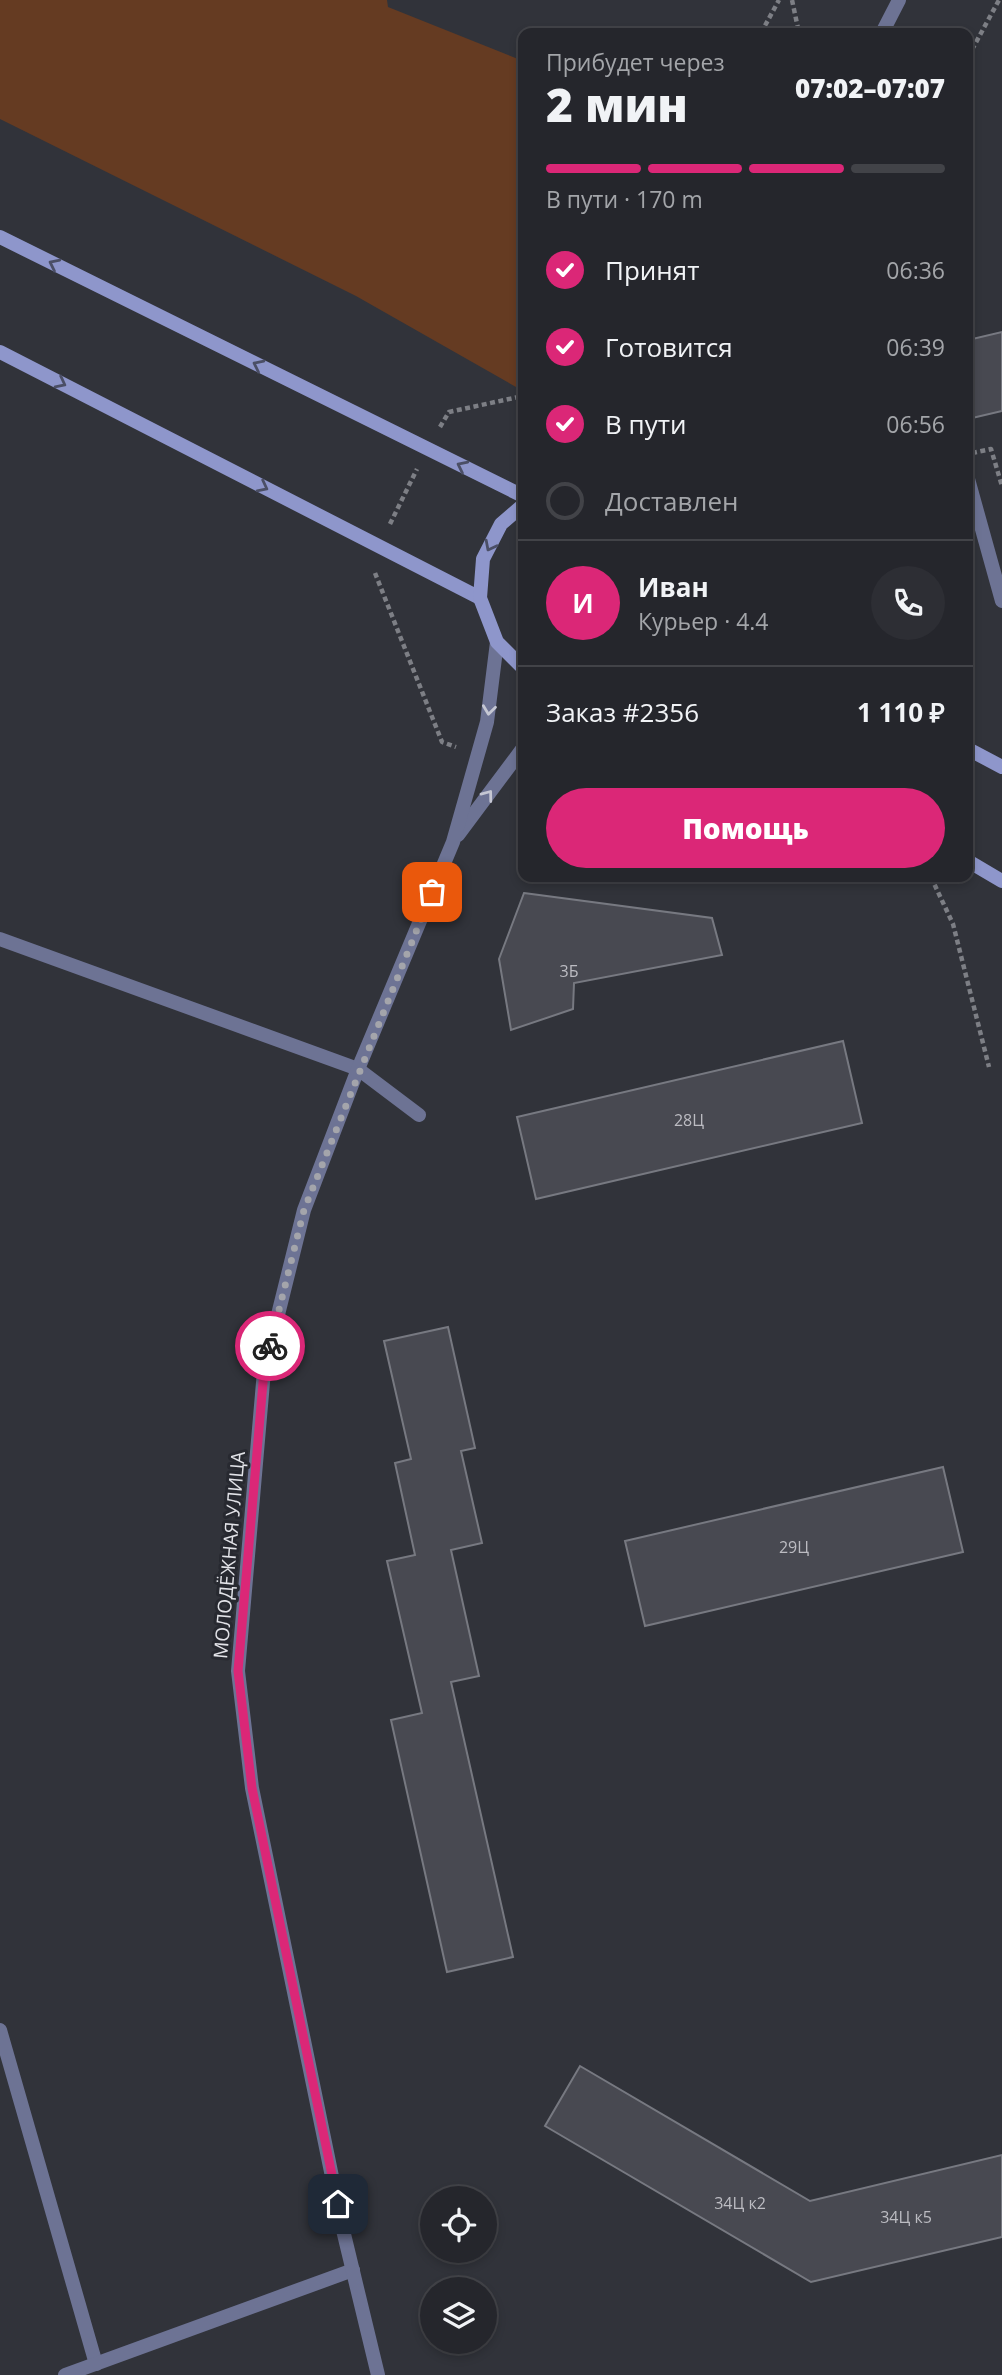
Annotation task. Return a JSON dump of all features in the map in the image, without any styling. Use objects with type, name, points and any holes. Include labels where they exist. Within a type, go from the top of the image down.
[{"type":"main road","points":[[0,237],[518,494]]},
{"type":"main road","points":[[0,352],[480,598]]},
{"type":"main road","points":[[518,509],[500,524],[483,559],[480,598],[497,642],[518,662]]},
{"type":"main road","points":[[973,752],[1002,767]]},
{"type":"main road","points":[[973,863],[1002,881]]},
{"type":"street","points":[[885,28],[899,0]]},
{"type":"street","points":[[973,497],[1002,601]]},
{"type":"street","name":"МОЛОДЁЖНАЯ УЛИЦА","points":[[378,2375],[353,2270],[252,1788],[238,1671],[264,1371],[304,1210],[453,842],[487,722],[497,642]]},
{"type":"street","name":"МОЛОДЁЖНАЯ УЛИЦА","points":[[453,842],[518,755]]},
{"type":"street","points":[[0,939],[359,1069],[419,1115]]},
{"type":"street","points":[[0,2030],[96,2364]]},
{"type":"street","points":[[65,2375],[353,2270]]},
{"type":"path","points":[[764,28],[779,0]]},
{"type":"path","points":[[792,0],[798,28]]},
{"type":"path","points":[[973,48],[999,0]]},
{"type":"path","points":[[973,453],[991,449],[1002,486]]},
{"type":"path","points":[[933,882],[953,924],[989,1067]]},
{"type":"shaded area","points":[[0,0],[387,0],[388,7],[518,59],[518,388],[356,296],[0,119]]},
{"type":"building","points":[[1002,332],[1002,411],[973,418],[973,339]]},
{"type":"building","points":[[524,893],[712,918],[722,955],[574,983],[573,1009],[511,1030],[499,959]]},
{"type":"building","points":[[843,1041],[862,1123],[536,1199],[517,1117]]},
{"type":"building","points":[[448,1327],[475,1448],[461,1451],[482,1543],[451,1550],[479,1676],[451,1682],[513,1957],[447,1972],[391,1720],[422,1713],[387,1561],[415,1555],[395,1463],[411,1459],[384,1341]]},
{"type":"building","points":[[943,1467],[963,1552],[645,1626],[625,1541]]},
{"type":"building","points":[[580,2066],[810,2201],[1002,2155],[1002,2237],[811,2282],[545,2126]]},
{"type":"way so far","points":[[270,1346],[304,1210],[432,892]]},
{"type":"route","points":[[270,1346],[264,1371],[238,1671],[252,1788],[338,2204]]}]
